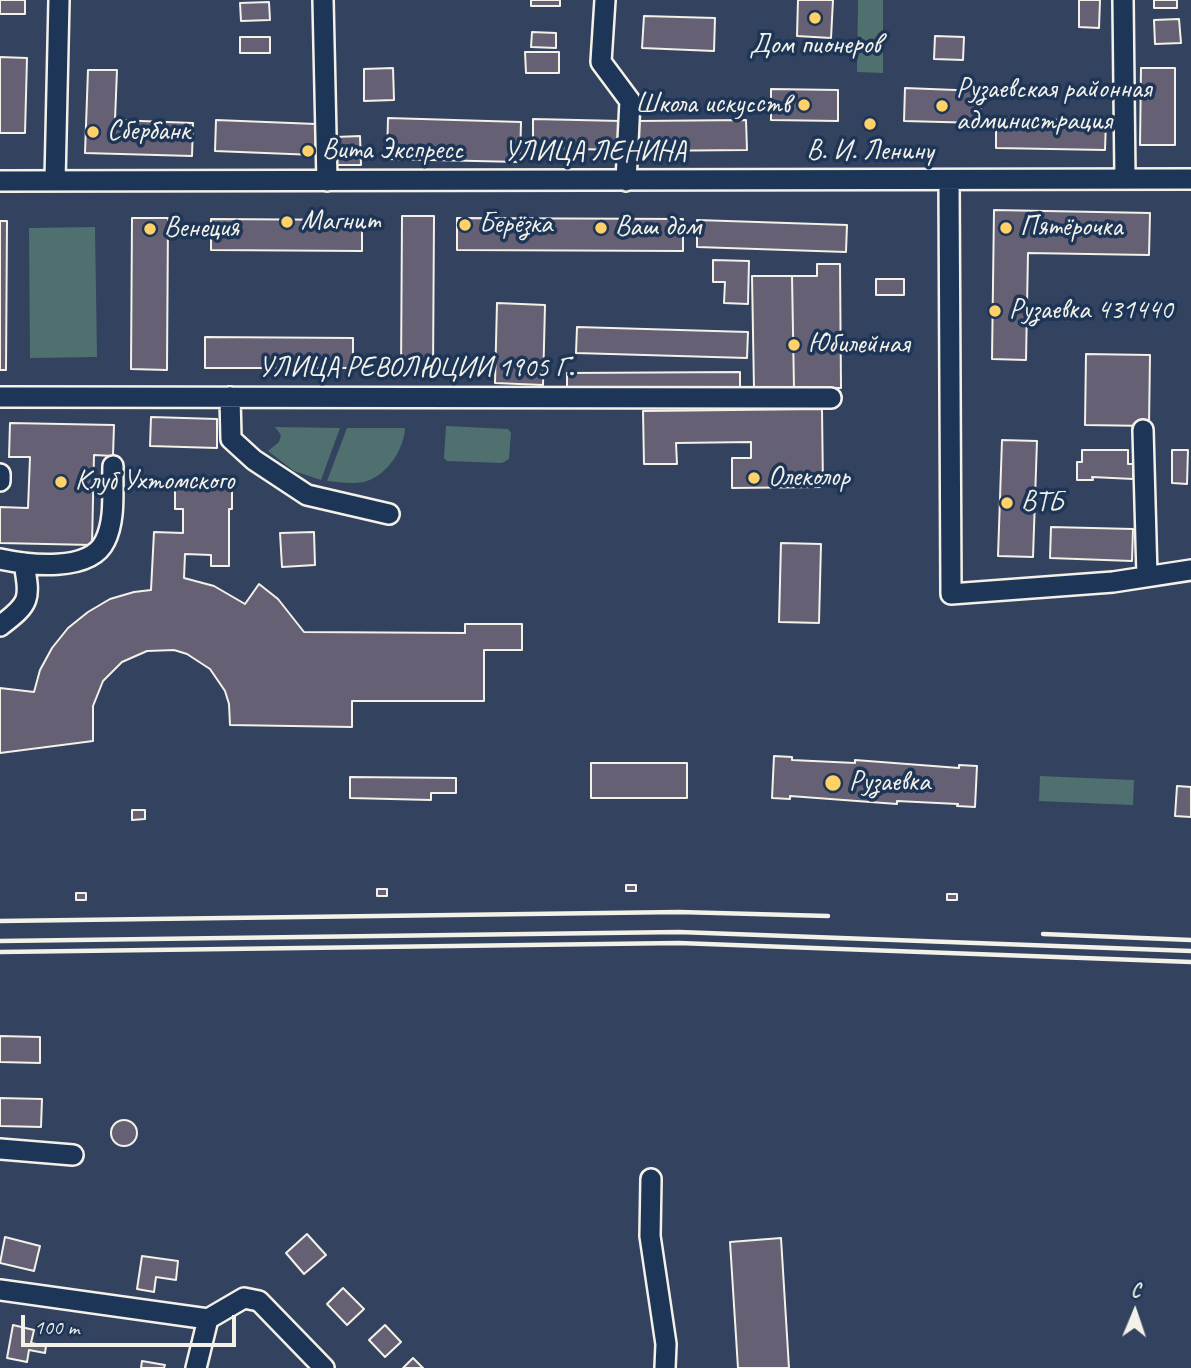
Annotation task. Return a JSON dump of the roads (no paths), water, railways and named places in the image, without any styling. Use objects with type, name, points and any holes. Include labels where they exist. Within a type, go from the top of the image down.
[{"type":"street","points":[[55,181],[59,0]]},
{"type":"street","points":[[323,0],[327,181]]},
{"type":"street","points":[[605,0],[601,62],[630,101],[626,181]]},
{"type":"street","points":[[1123,0],[1125,178]]},
{"type":"street","name":"УЛИЦА ЛЕНИНА","points":[[0,181],[1191,179]]},
{"type":"street","points":[[948,180],[951,594],[1113,582],[1191,570]]},
{"type":"street","name":"УЛИЦА РЕВОЛЮЦИИ 1905 Г.","points":[[0,397],[831,398]]},
{"type":"street","points":[[230,397],[231,439],[254,460],[307,495],[389,514]]},
{"type":"street","points":[[1143,430],[1147,576]]},
{"type":"street","points":[[0,559],[54,565],[84,561],[105,543],[111,516],[113,466]]},
{"type":"street","points":[[0,474],[0,481]]},
{"type":"street","points":[[0,626],[21,611],[29,592],[24,563]]},
{"type":"street","points":[[0,1149],[73,1155]]},
{"type":"street","points":[[651,1180],[650,1236],[666,1344],[665,1368]]},
{"type":"street","points":[[0,1290],[208,1319],[244,1298],[259,1301],[324,1368]]},
{"type":"street","points":[[196,1368],[208,1319]]},
{"type":"railway","points":[[0,921],[679,912],[828,916]]},
{"type":"railway","points":[[0,941],[679,932],[1191,951]]},
{"type":"railway","points":[[1043,934],[1191,940]]},
{"type":"railway","points":[[0,952],[679,943],[1191,962]]},
{"type":"place","name":"Дом пионеров","points":[[815,18]]},
{"type":"place","name":"Школа искусств","points":[[804,105]]},
{"type":"place","name":"Рузаевская районная администрация","points":[[942,106]]},
{"type":"place","name":"В. И. Ленину","points":[[870,124]]},
{"type":"place","name":"Сбербанк","points":[[93,132]]},
{"type":"place","name":"Вита Экспресс","points":[[308,151]]},
{"type":"place","name":"Магнит","points":[[287,222]]},
{"type":"place","name":"Берёзка","points":[[465,225]]},
{"type":"place","name":"Ваш дом","points":[[601,228]]},
{"type":"place","name":"Пятёрочка","points":[[1006,228]]},
{"type":"place","name":"Венеция","points":[[150,229]]},
{"type":"place","name":"Рузаевка 431440","points":[[995,311]]},
{"type":"place","name":"Юбилейная","points":[[794,345]]},
{"type":"place","name":"Олеколор","points":[[754,478]]},
{"type":"place","name":"Клуб Ухтомского","points":[[61,482]]},
{"type":"place","name":"ВТБ","points":[[1007,503]]},
{"type":"place","name":"Рузаевка","points":[[833,783]]}]
